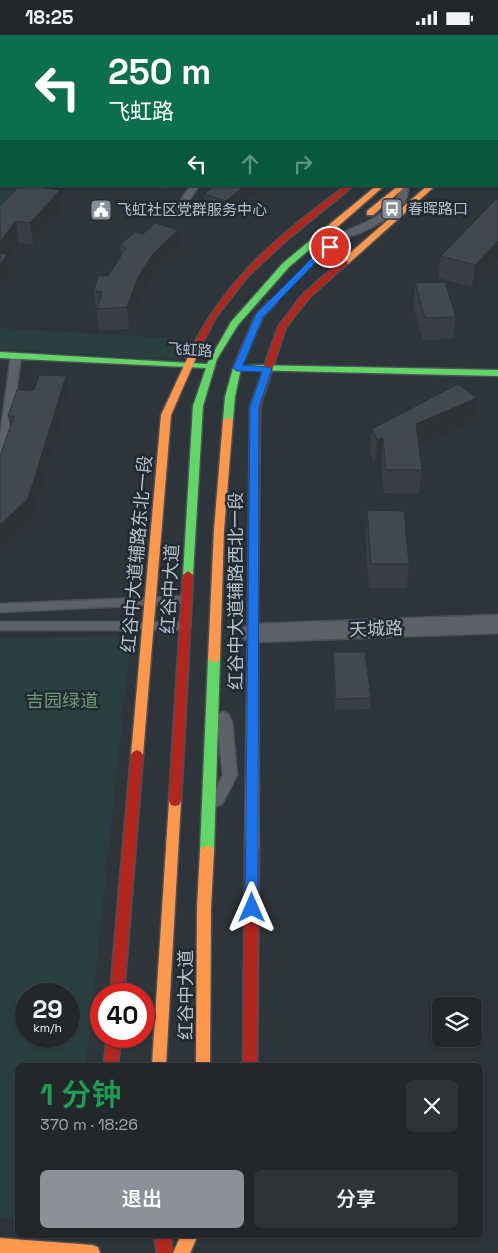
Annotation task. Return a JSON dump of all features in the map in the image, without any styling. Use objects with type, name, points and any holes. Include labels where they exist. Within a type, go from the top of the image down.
[{"type":"street","name":"红谷中大道辅路东北一段","points":[[118,983],[166,415],[210,318],[238,281],[274,245],[349,187]]},
{"type":"street","name":"红谷中大道","points":[[203,1063],[204,907],[219,530],[230,397],[224,367],[234,324],[286,265],[379,187]]},
{"type":"street","points":[[346,262],[340,238],[403,187]]},
{"type":"street","name":"红谷中大道辅路西北一段","points":[[250,1063],[255,407],[282,327],[306,296],[431,187]]},
{"type":"street","name":"红谷中大道","points":[[159,1063],[198,406],[259,316],[278,297]]},
{"type":"street","name":"飞虹路","points":[[0,355],[268,369],[498,373]]},
{"type":"street","name":"天城路","points":[[253,633],[498,624]]},
{"type":"street","points":[[111,1063],[113,1048]]},
{"type":"street","points":[[162,1238],[165,1253]]},
{"type":"street","points":[[176,1253],[179,1238]]},
{"type":"street","points":[[181,1253],[188,1238]]},
{"type":"street","points":[[0,1246],[87,1249]]},
{"type":"lane","points":[[174,215],[194,187]]},
{"type":"lane","points":[[0,454],[4,446],[16,356]]},
{"type":"lane","points":[[0,608],[186,600]]},
{"type":"lane","points":[[0,627],[185,626]]},
{"type":"lane","points":[[208,818],[230,775],[225,722],[213,697]]},
{"type":"green space","points":[[0,187],[26,187],[0,217]]},
{"type":"green space","points":[[0,328],[186,339],[180,360],[0,349]]},
{"type":"green space","name":"吉园绿道","points":[[131,636],[95,983],[90,983],[90,1027],[86,1063],[15,1063],[15,1218],[0,1217],[0,638]]},
{"type":"building","points":[[18,187],[46,187],[60,190],[30,223],[16,221],[0,242],[0,206]]},
{"type":"building","points":[[214,187],[244,187],[226,201],[204,194]]},
{"type":"building","points":[[496,199],[498,200],[498,241],[475,265],[441,256]]},
{"type":"building","points":[[155,223],[178,230],[153,254],[138,277],[127,307],[97,309],[102,292],[94,291],[98,276],[108,276],[126,248],[121,244],[135,232],[143,234]]},
{"type":"building","points":[[0,253],[8,254],[0,265]]},
{"type":"building","points":[[445,282],[456,317],[425,318],[415,283]]},
{"type":"building","points":[[39,375],[66,376],[28,499],[0,525],[0,456],[14,416],[8,416],[17,390],[34,390]]},
{"type":"building","points":[[458,384],[477,398],[416,424],[422,470],[386,470],[383,438],[377,440],[372,429]]},
{"type":"building","points":[[367,510],[404,511],[409,564],[371,564]]},
{"type":"building","points":[[333,652],[365,652],[371,698],[336,699]]},
{"type":"traffic: fast","points":[[188,575],[198,406],[213,359],[234,324],[286,265],[333,226]]},
{"type":"traffic: fast","points":[[228,420],[230,397],[237,368],[259,316],[272,303]]},
{"type":"traffic: fast","points":[[0,355],[204,366]]},
{"type":"traffic: fast","points":[[250,368],[498,373]]},
{"type":"traffic: fast","points":[[207,851],[214,659]]},
{"type":"traffic: slow","points":[[333,226],[380,187]]},
{"type":"traffic: slow","points":[[370,213],[402,187]]},
{"type":"traffic: slow","points":[[345,262],[431,187]]},
{"type":"traffic: slow","points":[[137,755],[166,415],[199,342]]},
{"type":"traffic: slow","points":[[214,659],[219,530],[228,420]]},
{"type":"traffic: slow","points":[[252,850],[253,613]]},
{"type":"traffic: slow","points":[[159,1063],[175,801]]},
{"type":"traffic: slow","points":[[203,1063],[204,907],[207,851]]},
{"type":"traffic: slow","points":[[181,1253],[188,1238]]},
{"type":"traffic: slow","points":[[0,1246],[92,1253]]},
{"type":"traffic: jam","points":[[199,342],[212,317],[246,274],[285,237],[349,187]]},
{"type":"traffic: jam","points":[[253,613],[255,407],[282,327],[306,296],[345,262]]},
{"type":"traffic: jam","points":[[175,801],[188,575]]},
{"type":"traffic: jam","points":[[118,983],[137,755]]},
{"type":"traffic: jam","points":[[250,1063],[252,850]]},
{"type":"traffic: jam","points":[[111,1063],[113,1048]]},
{"type":"traffic: jam","points":[[162,1238],[165,1253]]},
{"type":"place","name":"春晖路口","points":[[392,209]]},
{"type":"place","name":"飞虹社区党群服务中心","points":[[101,210]]},
{"type":"route","points":[[252,908],[255,407],[268,369],[237,368],[259,316],[316,258],[330,247]]}]
